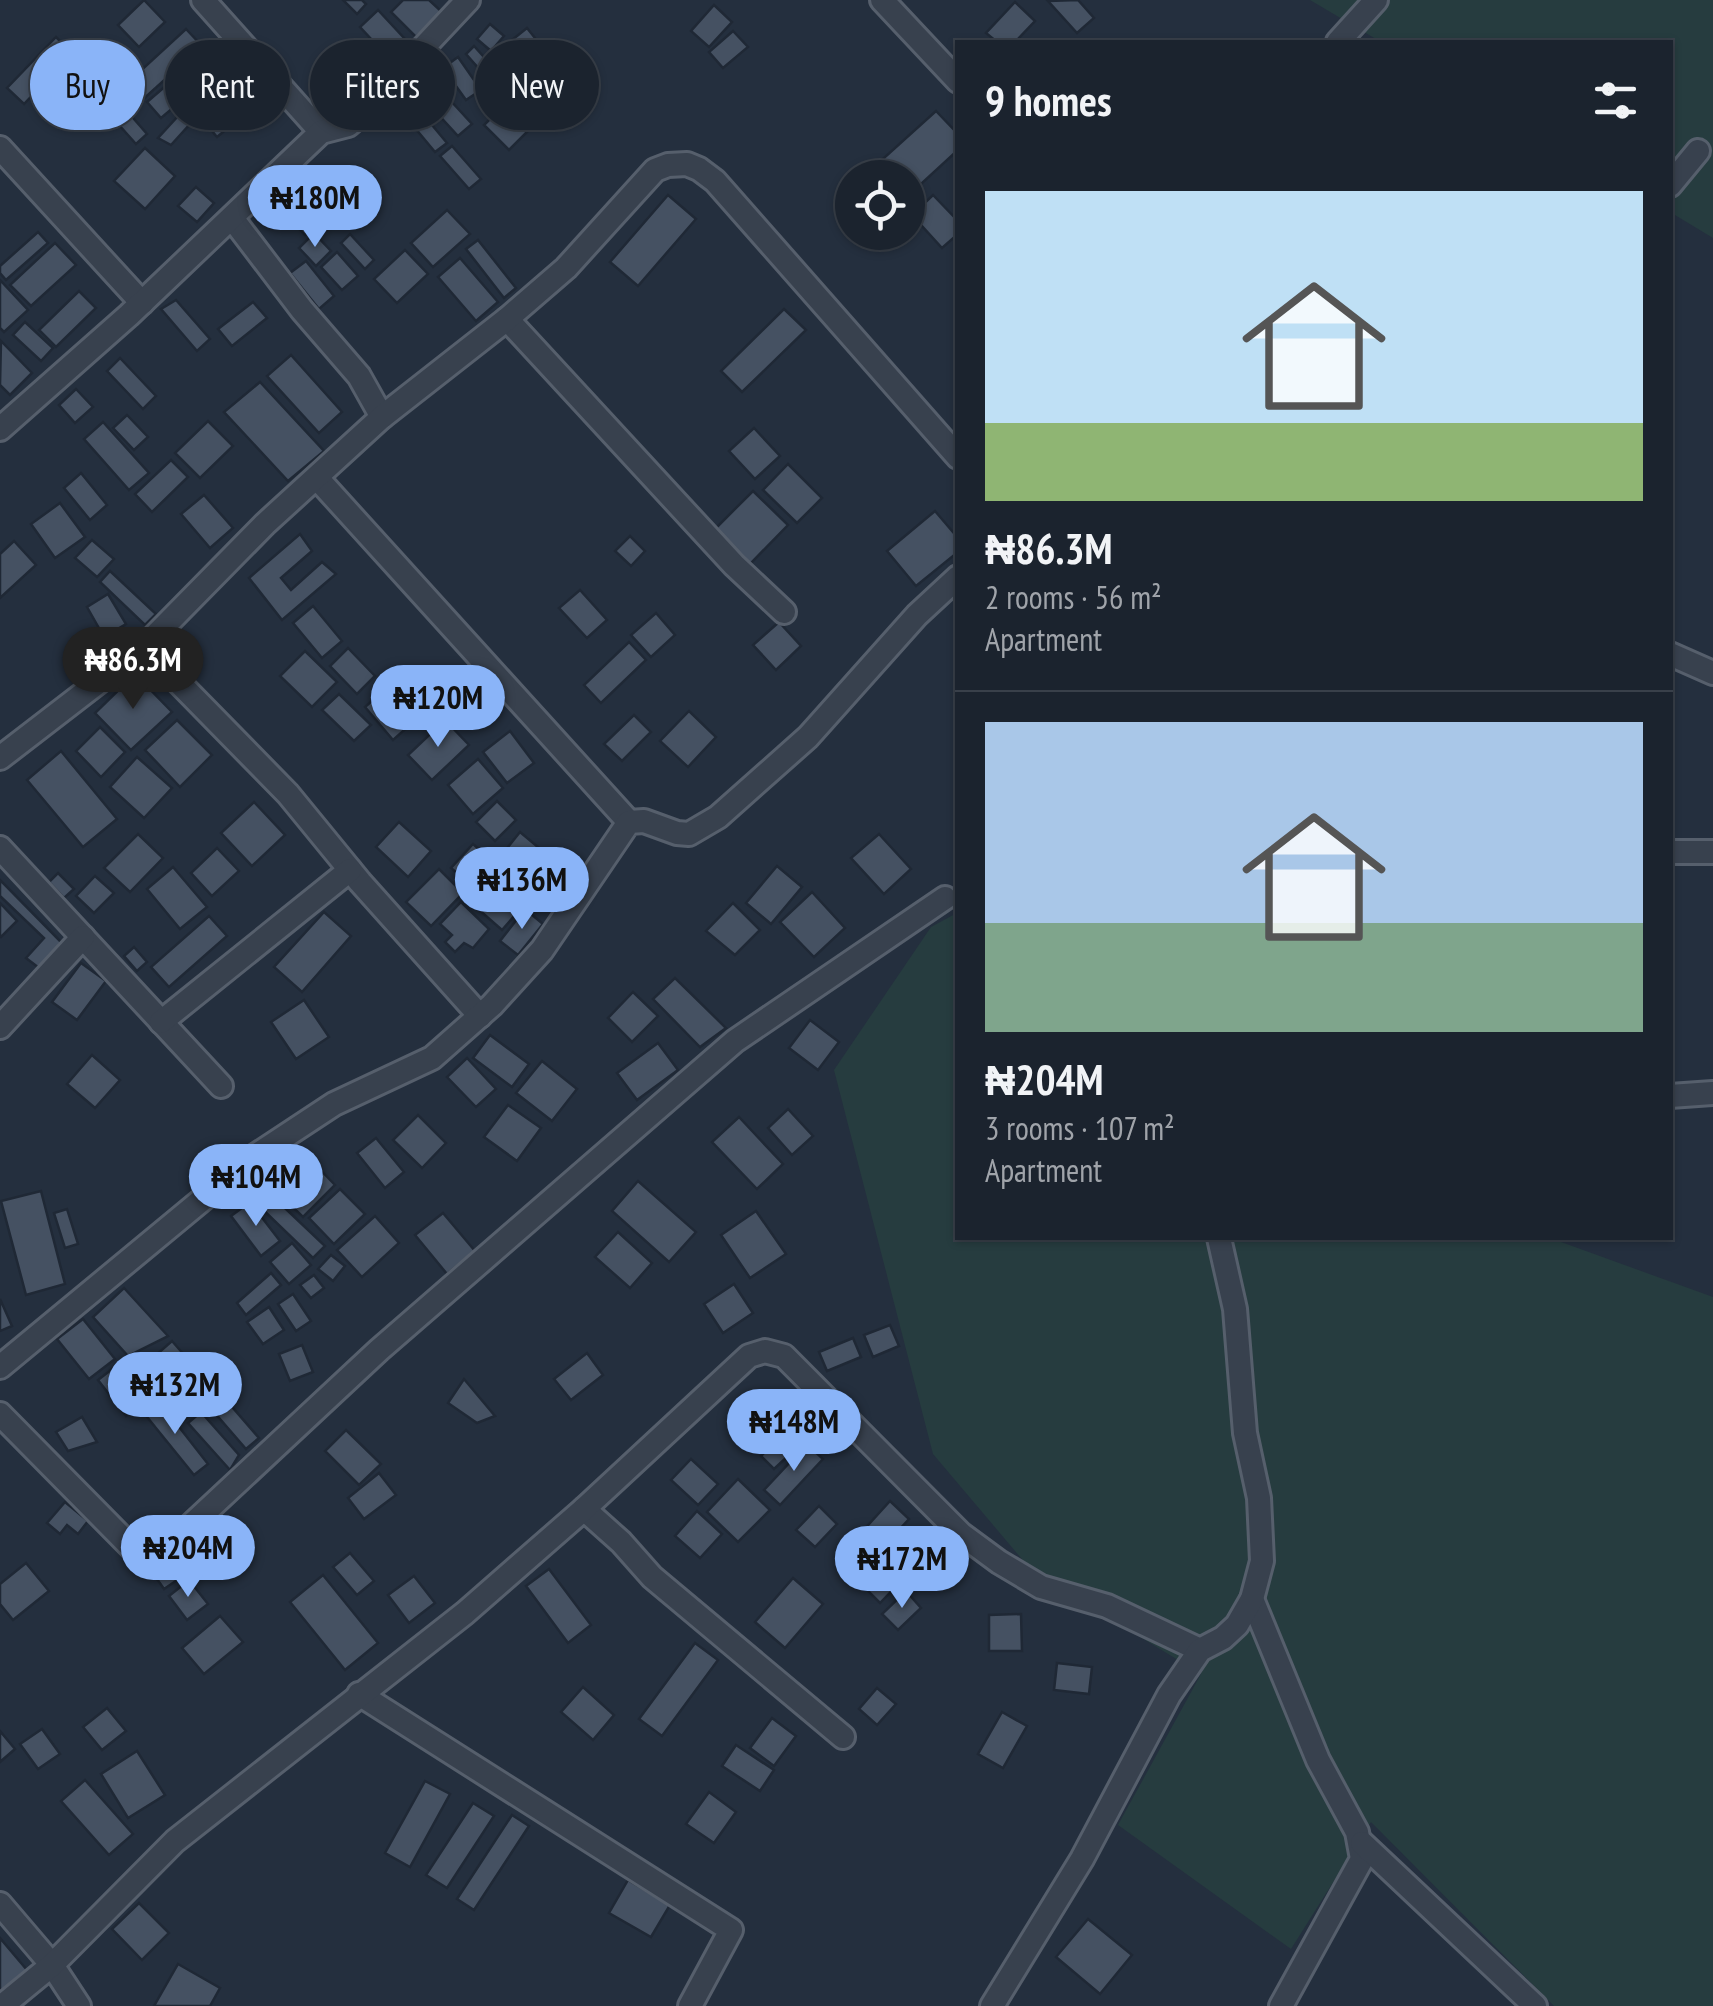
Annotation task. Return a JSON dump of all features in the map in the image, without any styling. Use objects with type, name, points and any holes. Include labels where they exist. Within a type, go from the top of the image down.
[{"type":"street","points":[[203,0],[321,132]]},
{"type":"street","points":[[0,429],[142,303],[321,132],[348,124],[360,115],[468,0]]},
{"type":"street","points":[[882,0],[955,78]]},
{"type":"street","points":[[1340,40],[1376,0]]},
{"type":"street","points":[[0,148],[142,303]]},
{"type":"street","points":[[1673,181],[1698,151]]},
{"type":"street","points":[[0,758],[144,647],[265,524],[382,417],[507,320],[580,256],[642,182],[668,164],[699,168],[715,182],[955,455]]},
{"type":"street","points":[[232,218],[302,310],[359,376],[382,417]]},
{"type":"street","points":[[507,320],[734,564],[784,612]]},
{"type":"street","points":[[318,478],[629,822]]},
{"type":"street","points":[[629,822],[644,821],[689,834],[718,817],[808,737],[917,615],[955,580]]},
{"type":"street","points":[[144,647],[288,794],[480,1016]]},
{"type":"street","points":[[1673,655],[1713,673]]},
{"type":"street","points":[[0,1367],[255,1156],[334,1104],[432,1058],[480,1016],[542,950],[629,822]]},
{"type":"street","points":[[0,848],[221,1086]]},
{"type":"street","points":[[1673,852],[1713,852]]},
{"type":"street","points":[[161,1022],[350,870]]},
{"type":"street","points":[[0,1414],[141,1557],[158,1556],[368,1360],[736,1041],[946,898]]},
{"type":"street","points":[[0,1027],[84,938]]},
{"type":"street","points":[[1673,1096],[1713,1093]]},
{"type":"street","points":[[992,2006],[1082,1860],[1168,1694],[1200,1650],[1223,1638],[1236,1625],[1252,1599],[1262,1562],[1259,1498],[1246,1433],[1235,1310],[1219,1240]]},
{"type":"street","points":[[2,2006],[52,1965],[175,1842],[465,1613],[584,1509],[748,1356],[765,1352],[784,1356],[961,1534],[999,1562],[1041,1587],[1108,1606],[1200,1650]]},
{"type":"street","points":[[584,1509],[652,1577],[843,1737]]},
{"type":"street","points":[[1252,1599],[1318,1760],[1362,1844],[1534,2006]]},
{"type":"street","points":[[359,1694],[731,1930],[690,2006]]},
{"type":"street","points":[[1281,2006],[1362,1860],[1362,1844]]},
{"type":"street","points":[[0,1904],[52,1965],[79,2006]]},
{"type":"green space","points":[[1310,0],[1713,0],[1713,238],[1673,214],[1673,40],[1378,40]]},
{"type":"green space","points":[[955,914],[955,1240],[1556,1240],[1713,1297],[1713,2006],[1554,2006],[1371,1822],[1291,1949],[1118,1825],[1201,1674],[1032,1571],[933,1454],[834,1070],[931,927]]},
{"type":"building","points":[[144,0],[165,22],[145,41],[132,40],[118,25]]},
{"type":"building","points":[[343,0],[362,0],[366,4],[357,14]]},
{"type":"building","points":[[403,0],[429,0],[442,12],[416,37],[391,12]]},
{"type":"building","points":[[1078,0],[1094,18],[1077,33],[1048,1]]},
{"type":"building","points":[[1015,2],[1035,21],[1017,40],[995,40],[986,33]]},
{"type":"building","points":[[714,5],[732,22],[709,47],[691,31]]},
{"type":"building","points":[[378,10],[404,38],[372,40],[360,27]]},
{"type":"building","points":[[490,24],[504,36],[501,40],[477,39]]},
{"type":"building","points":[[527,28],[537,40],[512,40]]},
{"type":"building","points":[[186,29],[196,40],[174,40]]},
{"type":"building","points":[[733,31],[748,47],[723,68],[709,52]]},
{"type":"building","points":[[474,46],[475,64],[466,54]]},
{"type":"building","points":[[165,48],[165,79],[145,98],[145,67]]},
{"type":"building","points":[[458,57],[475,81],[475,94],[466,100],[455,85]]},
{"type":"building","points":[[30,64],[30,98],[24,104],[7,88]]},
{"type":"building","points":[[165,87],[165,115],[161,118],[147,102]]},
{"type":"building","points":[[455,105],[472,124],[458,136],[452,130]]},
{"type":"building","points":[[936,111],[955,131],[955,153],[925,180],[925,160],[882,160]]},
{"type":"building","points":[[123,130],[144,130],[147,134],[136,144]]},
{"type":"building","points":[[165,130],[185,130],[171,145],[158,138]]},
{"type":"building","points":[[417,130],[436,130],[447,143],[435,152]]},
{"type":"building","points":[[489,130],[529,130],[509,150]]},
{"type":"building","points":[[452,146],[481,179],[469,189],[440,156]]},
{"type":"building","points":[[145,148],[175,176],[145,209],[114,181]]},
{"type":"building","points":[[196,187],[214,203],[197,222],[178,206]]},
{"type":"building","points":[[668,195],[696,219],[638,286],[610,262]]},
{"type":"building","points":[[933,195],[955,218],[955,237],[942,248],[925,229],[925,203]]},
{"type":"building","points":[[293,197],[317,223],[305,235],[281,209]]},
{"type":"building","points":[[447,210],[470,234],[433,267],[411,243]]},
{"type":"building","points":[[38,232],[48,243],[6,280],[0,266]]},
{"type":"building","points":[[314,233],[331,251],[316,266],[299,248]]},
{"type":"building","points":[[350,234],[374,260],[365,269],[341,243]]},
{"type":"building","points":[[478,240],[516,288],[504,298],[466,249]]},
{"type":"building","points":[[55,243],[76,265],[31,306],[10,285]]},
{"type":"building","points":[[405,250],[428,274],[397,303],[374,279]]},
{"type":"building","points":[[337,252],[358,276],[342,290],[321,267]]},
{"type":"building","points":[[460,258],[498,302],[476,321],[438,277]]},
{"type":"building","points":[[306,261],[334,296],[319,309],[290,273]]},
{"type":"building","points":[[0,280],[28,310],[4,332],[0,328]]},
{"type":"building","points":[[79,291],[96,308],[56,347],[39,330]]},
{"type":"building","points":[[176,300],[210,339],[197,351],[161,309]]},
{"type":"building","points":[[253,302],[267,318],[232,346],[218,329]]},
{"type":"building","points":[[784,309],[806,330],[742,392],[721,371]]},
{"type":"building","points":[[25,322],[53,348],[41,361],[13,335]]},
{"type":"building","points":[[1,341],[32,373],[10,395],[0,385]]},
{"type":"building","points":[[291,355],[342,412],[319,433],[267,376]]},
{"type":"building","points":[[120,358],[156,396],[143,409],[107,371]]},
{"type":"building","points":[[260,382],[324,451],[288,481],[224,412]]},
{"type":"building","points":[[76,389],[93,407],[75,423],[59,405]]},
{"type":"building","points":[[127,415],[148,437],[134,450],[113,428]]},
{"type":"building","points":[[208,421],[233,446],[200,478],[175,453]]},
{"type":"building","points":[[103,422],[149,473],[129,490],[84,439]]},
{"type":"building","points":[[754,428],[780,456],[755,479],[729,451]]},
{"type":"building","points":[[171,460],[188,477],[152,512],[135,494]]},
{"type":"building","points":[[788,464],[822,498],[797,523],[763,490]]},
{"type":"building","points":[[81,473],[107,505],[90,520],[64,488]]},
{"type":"building","points":[[753,491],[788,525],[749,565],[714,530]]},
{"type":"building","points":[[204,495],[233,528],[210,548],[181,514]]},
{"type":"building","points":[[60,503],[85,537],[55,558],[31,524]]},
{"type":"building","points":[[935,511],[955,534],[955,554],[916,586],[887,551]]},
{"type":"building","points":[[300,534],[312,551],[281,578],[291,590],[322,562],[336,574],[282,620],[249,578]]},
{"type":"building","points":[[630,536],[645,551],[631,566],[615,551]]},
{"type":"building","points":[[92,540],[114,559],[97,577],[75,558]]},
{"type":"building","points":[[14,541],[36,565],[0,598],[0,554]]},
{"type":"building","points":[[110,571],[156,614],[145,625],[100,582]]},
{"type":"building","points":[[580,590],[607,620],[587,638],[559,608]]},
{"type":"building","points":[[108,594],[126,624],[104,637],[87,607]]},
{"type":"building","points":[[313,606],[342,641],[322,658],[293,623]]},
{"type":"building","points":[[656,613],[675,635],[651,657],[631,635]]},
{"type":"building","points":[[779,622],[801,646],[776,670],[753,645]]},
{"type":"building","points":[[629,642],[646,660],[601,703],[584,685]]},
{"type":"building","points":[[348,648],[375,676],[357,694],[330,666]]},
{"type":"building","points":[[305,651],[337,682],[312,707],[280,676]]},
{"type":"building","points":[[135,674],[172,712],[131,750],[95,713]]},
{"type":"building","points":[[389,686],[418,718],[393,740],[365,707]]},
{"type":"building","points":[[339,694],[371,725],[354,741],[322,710]]},
{"type":"building","points":[[689,711],[716,737],[688,767],[660,741]]},
{"type":"building","points":[[634,715],[651,732],[622,761],[604,744]]},
{"type":"building","points":[[177,720],[212,755],[180,787],[145,750]]},
{"type":"building","points":[[445,720],[469,745],[432,780],[408,755]]},
{"type":"building","points":[[100,727],[125,752],[101,777],[76,751]]},
{"type":"building","points":[[510,731],[534,763],[507,783],[483,752]]},
{"type":"building","points":[[61,751],[117,819],[83,847],[27,780]]},
{"type":"building","points":[[137,757],[172,788],[144,818],[110,787]]},
{"type":"building","points":[[478,759],[503,788],[473,814],[448,785]]},
{"type":"building","points":[[497,801],[516,820],[495,841],[476,822]]},
{"type":"building","points":[[254,802],[285,835],[252,866],[221,833]]},
{"type":"building","points":[[399,822],[431,851],[408,877],[376,847]]},
{"type":"building","points":[[520,832],[551,858],[533,880],[504,852]]},
{"type":"building","points":[[138,834],[163,858],[130,892],[104,868]]},
{"type":"building","points":[[879,834],[911,869],[884,894],[851,858]]},
{"type":"building","points":[[473,844],[495,863],[473,887],[451,868]]},
{"type":"building","points":[[217,848],[239,871],[212,896],[191,873]]},
{"type":"building","points":[[777,866],[802,887],[771,924],[746,903]]},
{"type":"building","points":[[173,867],[207,907],[180,929],[147,889]]},
{"type":"building","points":[[439,869],[463,893],[431,926],[406,902]]},
{"type":"building","points":[[58,873],[74,889],[64,898],[49,882]]},
{"type":"building","points":[[95,876],[114,893],[94,913],[76,896]]},
{"type":"building","points":[[0,880],[61,942],[43,971],[26,958],[44,938],[0,896]]},
{"type":"building","points":[[498,887],[522,907],[502,930],[478,909]]},
{"type":"building","points":[[812,892],[845,928],[814,957],[780,922]]},
{"type":"building","points":[[461,902],[489,929],[473,948],[464,943],[455,952],[445,942],[452,935],[440,924]]},
{"type":"building","points":[[0,903],[17,921],[1,937],[0,936]]},
{"type":"building","points":[[733,903],[760,930],[735,955],[706,931]]},
{"type":"building","points":[[525,909],[543,924],[518,955],[500,941]]},
{"type":"building","points":[[324,912],[351,936],[302,992],[274,967]]},
{"type":"building","points":[[209,916],[227,936],[169,987],[151,967]]},
{"type":"building","points":[[134,947],[147,962],[137,971],[124,956]]},
{"type":"building","points":[[81,963],[106,981],[77,1020],[52,1002]]},
{"type":"building","points":[[675,978],[726,1028],[700,1047],[653,999]]},
{"type":"building","points":[[633,992],[658,1016],[632,1042],[608,1018]]},
{"type":"building","points":[[304,1000],[329,1037],[296,1059],[271,1022]]},
{"type":"building","points":[[810,1020],[839,1042],[818,1070],[789,1048]]},
{"type":"building","points":[[490,1035],[529,1064],[512,1087],[473,1058]]},
{"type":"building","points":[[658,1043],[678,1070],[637,1100],[617,1073]]},
{"type":"building","points":[[92,1055],[120,1080],[95,1108],[67,1084]]},
{"type":"building","points":[[467,1058],[496,1089],[476,1107],[447,1077]]},
{"type":"building","points":[[542,1061],[577,1089],[552,1121],[516,1093]]},
{"type":"building","points":[[508,1105],[541,1128],[517,1161],[484,1137]]},
{"type":"building","points":[[788,1109],[813,1136],[792,1155],[768,1128]]},
{"type":"building","points":[[418,1115],[446,1143],[422,1168],[393,1140]]},
{"type":"building","points":[[739,1117],[783,1164],[757,1189],[712,1142]]},
{"type":"building","points":[[376,1138],[404,1172],[385,1188],[357,1153]]},
{"type":"building","points":[[304,1153],[335,1185],[303,1217],[271,1186]]},
{"type":"building","points":[[638,1181],[696,1232],[669,1262],[612,1211]]},
{"type":"building","points":[[340,1189],[365,1214],[334,1244],[309,1218]]},
{"type":"building","points":[[41,1191],[65,1284],[26,1295],[1,1201]]},
{"type":"building","points":[[268,1192],[325,1246],[313,1258],[257,1204]]},
{"type":"building","points":[[250,1202],[280,1241],[261,1256],[231,1216]]},
{"type":"building","points":[[67,1209],[78,1244],[65,1248],[54,1213]]},
{"type":"building","points":[[756,1211],[786,1254],[750,1278],[721,1235]]},
{"type":"building","points":[[443,1213],[475,1251],[447,1274],[415,1235]]},
{"type":"building","points":[[375,1216],[399,1243],[362,1277],[337,1250]]},
{"type":"building","points":[[618,1232],[652,1263],[630,1288],[595,1257]]},
{"type":"building","points":[[292,1243],[311,1265],[289,1284],[270,1262]]},
{"type":"building","points":[[331,1255],[345,1266],[333,1281],[318,1269]]},
{"type":"building","points":[[271,1273],[281,1285],[246,1315],[237,1303]]},
{"type":"building","points":[[314,1275],[324,1288],[311,1298],[300,1285]]},
{"type":"building","points":[[734,1284],[753,1313],[723,1333],[704,1304]]},
{"type":"building","points":[[124,1288],[168,1336],[128,1356],[93,1317]]},
{"type":"building","points":[[293,1294],[311,1321],[296,1331],[278,1304]]},
{"type":"building","points":[[0,1299],[12,1326],[0,1331]]},
{"type":"building","points":[[269,1307],[284,1330],[263,1344],[247,1322]]},
{"type":"building","points":[[83,1319],[115,1359],[89,1379],[57,1339]]},
{"type":"building","points":[[890,1325],[899,1346],[873,1357],[864,1335]]},
{"type":"building","points":[[853,1338],[861,1357],[827,1371],[819,1352]]},
{"type":"building","points":[[172,1341],[193,1365],[160,1392],[140,1369]]},
{"type":"building","points":[[302,1345],[313,1372],[290,1381],[279,1354]]},
{"type":"building","points":[[587,1353],[603,1375],[571,1400],[554,1379]]},
{"type":"building","points":[[121,1362],[149,1398],[126,1416],[98,1380]]},
{"type":"building","points":[[201,1371],[259,1438],[246,1449],[188,1382]]},
{"type":"building","points":[[464,1379],[495,1416],[477,1423],[448,1403]]},
{"type":"building","points":[[158,1400],[208,1464],[194,1475],[143,1412]]},
{"type":"building","points":[[201,1412],[239,1455],[230,1470],[188,1423]]},
{"type":"building","points":[[82,1417],[97,1442],[68,1451],[56,1432]]},
{"type":"building","points":[[789,1429],[802,1443],[774,1469],[761,1456]]},
{"type":"building","points":[[346,1430],[381,1464],[359,1485],[325,1451]]},
{"type":"building","points":[[807,1444],[823,1459],[780,1505],[764,1490]]},
{"type":"building","points":[[691,1459],[718,1484],[698,1505],[671,1480]]},
{"type":"building","points":[[379,1473],[396,1495],[364,1519],[348,1498]]},
{"type":"building","points":[[738,1479],[770,1510],[738,1542],[707,1512]]},
{"type":"building","points":[[890,1501],[909,1519],[858,1575],[839,1557]]},
{"type":"building","points":[[65,1502],[88,1521],[78,1534],[67,1525],[60,1534],[47,1523]]},
{"type":"building","points":[[819,1506],[837,1524],[815,1547],[796,1530]]},
{"type":"building","points":[[697,1511],[722,1534],[700,1558],[675,1536]]},
{"type":"building","points":[[350,1553],[374,1581],[357,1595],[333,1567]]},
{"type":"building","points":[[886,1556],[907,1575],[880,1603],[860,1583]]},
{"type":"building","points":[[26,1563],[49,1591],[13,1620],[0,1604],[0,1584]]},
{"type":"building","points":[[179,1563],[186,1574],[164,1589],[157,1579]]},
{"type":"building","points":[[549,1569],[591,1625],[568,1643],[526,1586]]},
{"type":"building","points":[[323,1575],[378,1643],[345,1670],[290,1602]]},
{"type":"building","points":[[414,1576],[435,1603],[409,1623],[388,1595]]},
{"type":"building","points":[[793,1578],[823,1604],[785,1648],[755,1622]]},
{"type":"building","points":[[189,1580],[208,1604],[187,1620],[169,1596]]},
{"type":"building","points":[[906,1591],[921,1608],[898,1630],[882,1614]]},
{"type":"building","points":[[1021,1614],[1022,1651],[989,1651],[989,1615]]},
{"type":"building","points":[[220,1616],[243,1642],[204,1674],[182,1648]]},
{"type":"building","points":[[695,1643],[718,1660],[662,1736],[639,1719]]},
{"type":"building","points":[[1057,1663],[1092,1667],[1089,1694],[1054,1690]]},
{"type":"building","points":[[583,1687],[614,1715],[593,1740],[561,1712]]},
{"type":"building","points":[[877,1688],[896,1704],[877,1725],[859,1709]]},
{"type":"building","points":[[107,1708],[126,1731],[102,1750],[83,1727]]},
{"type":"building","points":[[1002,1712],[1027,1726],[1003,1768],[978,1754]]},
{"type":"building","points":[[772,1718],[796,1736],[774,1766],[750,1748]]},
{"type":"building","points":[[42,1729],[60,1754],[38,1769],[20,1744]]},
{"type":"building","points":[[0,1731],[15,1749],[0,1762]]},
{"type":"building","points":[[736,1745],[774,1770],[760,1791],[722,1766]]},
{"type":"building","points":[[137,1751],[165,1795],[128,1818],[101,1774]]},
{"type":"building","points":[[85,1780],[133,1834],[109,1855],[61,1801]]},
{"type":"building","points":[[425,1781],[450,1794],[410,1867],[385,1853]]},
{"type":"building","points":[[709,1792],[736,1812],[714,1843],[686,1824]]},
{"type":"building","points":[[473,1803],[494,1816],[447,1888],[426,1875]]},
{"type":"building","points":[[512,1815],[529,1826],[474,1910],[457,1899]]},
{"type":"building","points":[[628,1880],[670,1905],[651,1937],[609,1913]]},
{"type":"building","points":[[139,1903],[169,1933],[142,1960],[112,1929]]},
{"type":"building","points":[[1088,1919],[1132,1955],[1100,1994],[1056,1957]]},
{"type":"building","points":[[0,1938],[27,1970],[0,1992]]},
{"type":"building","points":[[178,1964],[220,1988],[210,2006],[154,2006]]}]
